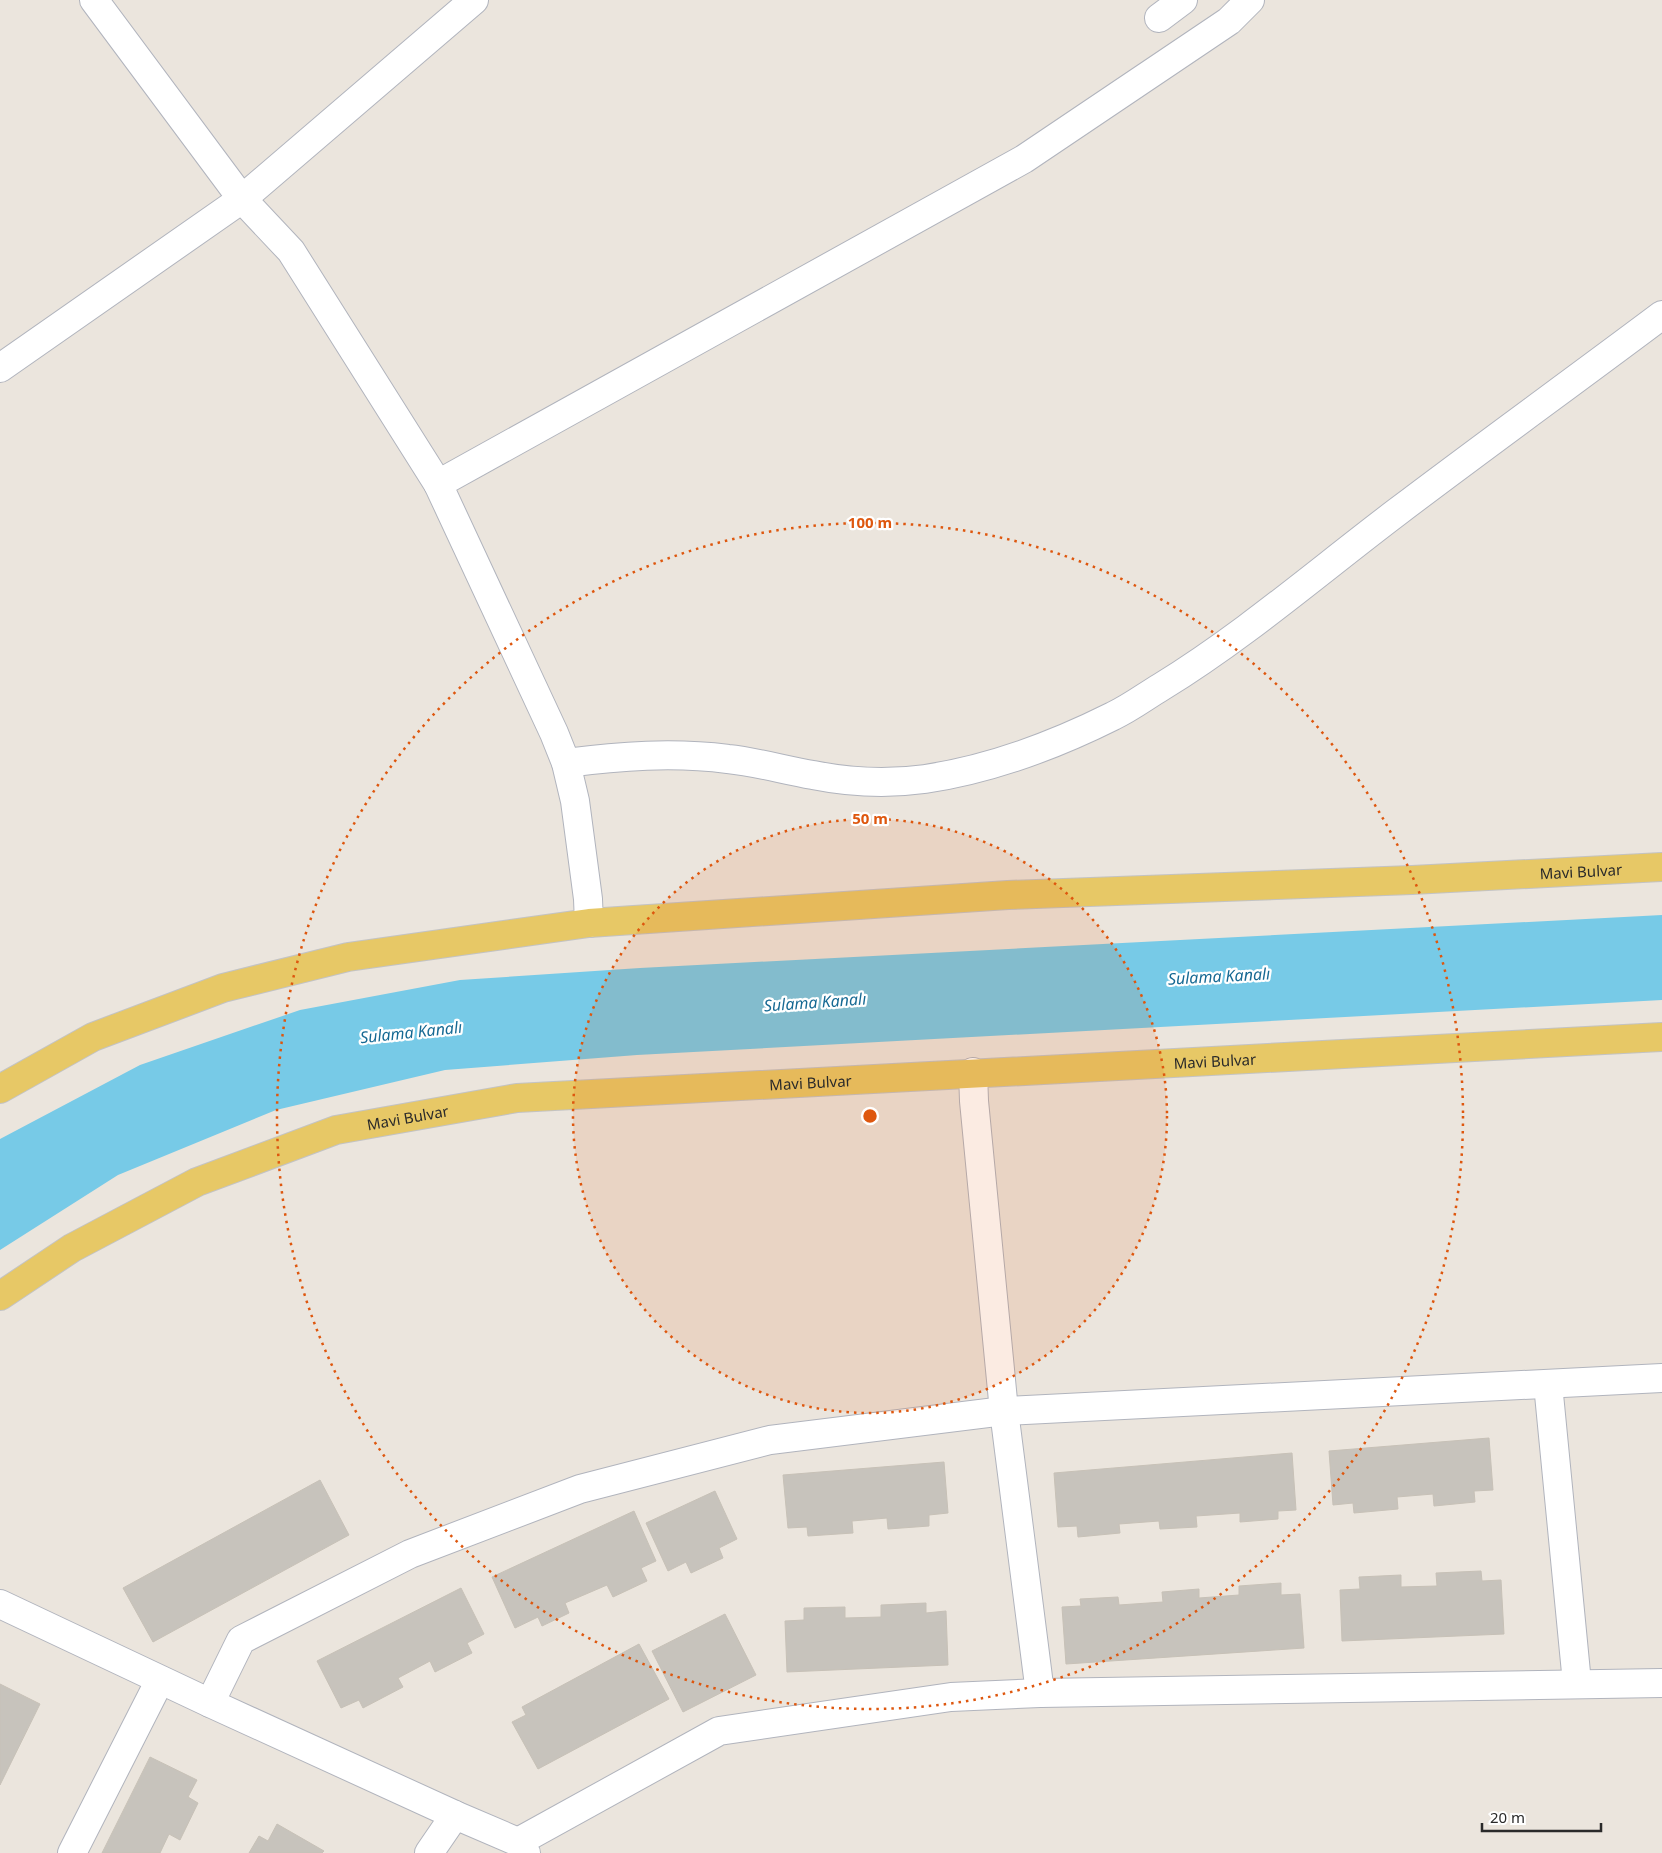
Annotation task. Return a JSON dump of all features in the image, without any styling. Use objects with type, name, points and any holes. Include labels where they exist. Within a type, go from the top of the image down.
[{"type":"main road","name":"Mavi Bulvar","points":[[0,1089],[93,1036],[223,988],[348,957],[589,922],[1008,895],[1412,880],[1662,867]]},
{"type":"main road","name":"Mavi Bulvar","points":[[0,1296],[72,1248],[197,1182],[336,1130],[517,1098],[973,1072],[1662,1037]]},
{"type":"street","points":[[94,0],[242,199],[291,251],[438,484],[566,762],[575,801],[588,899],[589,922]]},
{"type":"street","points":[[0,368],[242,199],[474,0]]},
{"type":"street","points":[[1159,18],[1183,0]]},
{"type":"street","points":[[438,484],[1024,159],[1229,22],[1250,0]]},
{"type":"street","points":[[566,762],[623,756],[680,755],[726,758],[771,765],[815,776],[850,780],[886,781],[921,779],[959,773],[998,764],[1034,750],[1116,715],[1202,662],[1398,511],[1662,315]]},
{"type":"street","points":[[973,1072],[974,1101],[1004,1411],[1040,1693]]},
{"type":"street","points":[[210,1703],[241,1640],[410,1554],[580,1489],[770,1440],[1004,1411],[1662,1378]]},
{"type":"street","points":[[1548,1384],[1577,1683]]},
{"type":"street","points":[[0,1604],[160,1680],[455,1815],[522,1848],[719,1730],[951,1696],[1662,1682]]},
{"type":"street","points":[[72,1853],[160,1680]]},
{"type":"street","points":[[429,1853],[455,1815]]},
{"type":"water","name":"Sulama Kanalı","points":[[1662,915],[1662,1000],[637,1055],[445,1070],[276,1110],[118,1175],[0,1250],[0,1139],[140,1065],[300,1010],[460,980],[640,968]]},
{"type":"building","points":[[1489,1438],[1493,1490],[1474,1491],[1475,1502],[1434,1506],[1433,1494],[1397,1497],[1398,1509],[1354,1513],[1353,1503],[1333,1505],[1329,1451]]},
{"type":"building","points":[[1292,1453],[1296,1510],[1278,1511],[1278,1519],[1240,1522],[1240,1513],[1196,1516],[1197,1527],[1160,1529],[1159,1521],[1119,1524],[1120,1533],[1078,1537],[1077,1526],[1058,1527],[1054,1473]]},
{"type":"building","points":[[944,1462],[948,1513],[929,1515],[929,1526],[888,1529],[887,1518],[852,1521],[853,1533],[808,1536],[807,1527],[788,1528],[783,1475]]},
{"type":"building","points":[[320,1480],[349,1535],[153,1642],[123,1588]]},
{"type":"building","points":[[715,1491],[737,1539],[719,1548],[723,1558],[691,1573],[686,1562],[668,1571],[646,1523]]},
{"type":"building","points":[[634,1511],[656,1561],[641,1568],[647,1581],[613,1597],[607,1585],[565,1603],[569,1613],[542,1626],[538,1617],[515,1628],[492,1577]]},
{"type":"building","points":[[1481,1571],[1482,1581],[1501,1580],[1504,1634],[1342,1641],[1340,1590],[1360,1589],[1359,1577],[1401,1575],[1401,1587],[1437,1586],[1436,1573]]},
{"type":"building","points":[[1281,1583],[1281,1595],[1300,1594],[1304,1648],[1066,1664],[1062,1607],[1081,1606],[1080,1599],[1118,1597],[1119,1605],[1163,1602],[1162,1592],[1199,1589],[1199,1598],[1239,1595],[1239,1586]]},
{"type":"building","points":[[461,1588],[484,1634],[467,1643],[472,1653],[435,1672],[430,1661],[398,1678],[403,1687],[363,1708],[359,1700],[341,1708],[317,1661]]},
{"type":"building","points":[[926,1603],[926,1613],[946,1611],[948,1665],[787,1672],[785,1621],[804,1620],[804,1608],[845,1607],[845,1618],[881,1617],[881,1605]]},
{"type":"building","points":[[725,1614],[756,1675],[683,1712],[652,1651]]},
{"type":"building","points":[[639,1644],[669,1699],[538,1769],[512,1722],[526,1715],[522,1707]]},
{"type":"building","points":[[0,1684],[40,1704],[0,1785]]},
{"type":"building","points":[[150,1757],[197,1780],[188,1797],[198,1803],[180,1840],[169,1834],[160,1853],[102,1853]]},
{"type":"building","points":[[277,1824],[324,1851],[322,1853],[249,1853],[259,1836],[268,1841]]}]
